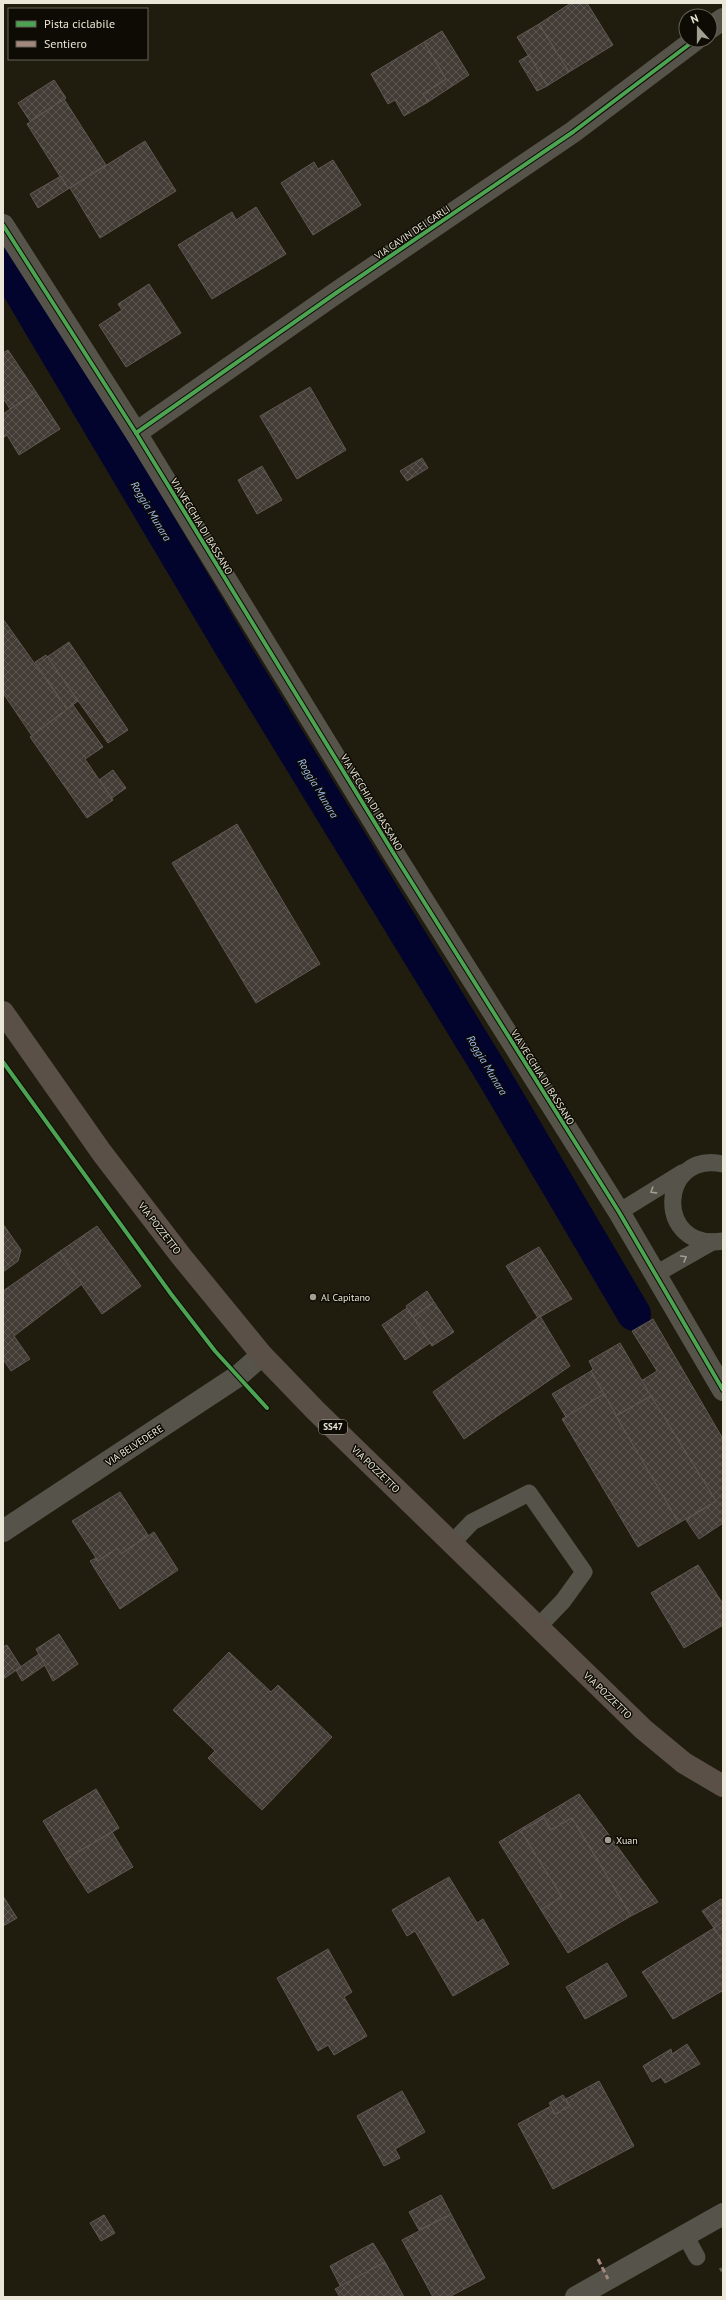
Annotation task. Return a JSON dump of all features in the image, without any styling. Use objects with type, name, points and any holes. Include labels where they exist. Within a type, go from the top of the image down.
[{"type":"main road","name":"VIA POZZETTO","points":[[3,1012],[102,1153],[181,1256],[262,1355],[316,1411],[453,1542],[538,1627],[644,1729],[684,1763],[723,1786]]},
{"type":"street","name":"VIA CAVIN DEI CARLI","points":[[136,433],[573,132],[684,48]]},
{"type":"street","name":"VIA VECCHIA DI BASSANO","points":[[3,225],[136,433],[397,859],[619,1212],[723,1390]]},
{"type":"street","name":"VIA BELVEDERE","points":[[3,1531],[238,1376],[262,1355]]},
{"type":"street","points":[[576,2297],[723,2214]]},
{"type":"lane","points":[[619,1212],[698,1164],[712,1162],[723,1164]]},
{"type":"lane","points":[[686,1171],[676,1184],[672,1200],[674,1216],[682,1230],[696,1239],[718,1241]]},
{"type":"lane","points":[[656,1274],[718,1241]]},
{"type":"lane","points":[[453,1542],[472,1522],[529,1493],[584,1572],[563,1601],[538,1627]]},
{"type":"lane","points":[[685,2235],[697,2257]]},
{"type":"building","points":[[571,3],[587,3],[613,45],[569,72],[539,24]]},
{"type":"building","points":[[539,24],[569,72],[547,86],[517,37]]},
{"type":"building","points":[[442,31],[469,75],[428,102],[423,94],[446,79],[424,42]]},
{"type":"building","points":[[424,42],[446,79],[423,94],[428,102],[404,116],[395,100],[388,104],[371,74]]},
{"type":"building","points":[[529,55],[547,86],[537,91],[519,61]]},
{"type":"building","points":[[54,80],[66,98],[30,121],[18,103]]},
{"type":"building","points":[[64,99],[106,165],[68,189],[27,124]]},
{"type":"building","points":[[145,141],[176,191],[100,238],[70,188]]},
{"type":"building","points":[[333,160],[361,205],[313,235],[281,183],[314,162],[318,169]]},
{"type":"building","points":[[61,176],[68,189],[38,208],[30,194]]},
{"type":"building","points":[[256,207],[286,254],[212,299],[178,245],[232,212],[236,220]]},
{"type":"building","points":[[149,284],[181,333],[126,367],[99,325],[122,310],[118,304]]},
{"type":"building","points":[[8,350],[36,392],[10,409],[3,398],[3,353]]},
{"type":"building","points":[[310,387],[346,450],[297,479],[260,416]]},
{"type":"building","points":[[36,392],[60,429],[19,455],[7,435],[3,438],[3,414]]},
{"type":"building","points":[[422,458],[428,468],[407,481],[400,471]]},
{"type":"building","points":[[262,466],[282,500],[257,514],[238,480]]},
{"type":"building","points":[[3,619],[67,709],[32,736],[3,693]]},
{"type":"building","points":[[69,642],[128,730],[108,743],[47,657]]},
{"type":"building","points":[[46,655],[78,701],[67,709],[35,662]]},
{"type":"building","points":[[73,705],[103,747],[85,759],[113,800],[87,818],[30,737]]},
{"type":"building","points":[[113,770],[126,788],[112,798],[99,780]]},
{"type":"building","points":[[237,824],[320,964],[256,1003],[172,863]]},
{"type":"building","points":[[3,1224],[21,1250],[18,1261],[3,1272]]},
{"type":"building","points":[[97,1226],[141,1286],[102,1314],[59,1252]]},
{"type":"building","points":[[539,1247],[572,1299],[538,1318],[506,1266]]},
{"type":"building","points":[[59,1252],[82,1284],[14,1336],[30,1359],[11,1371],[3,1359],[3,1291]]},
{"type":"building","points":[[427,1291],[434,1302],[413,1317],[406,1306]]},
{"type":"building","points":[[434,1302],[454,1332],[432,1346],[413,1317]]},
{"type":"building","points":[[407,1308],[430,1343],[405,1360],[382,1325]]},
{"type":"building","points":[[540,1316],[570,1366],[464,1439],[433,1392]]},
{"type":"building","points":[[653,1319],[723,1439],[723,1523],[699,1539],[686,1520],[716,1501],[641,1381],[657,1371],[632,1331]]},
{"type":"building","points":[[620,1343],[651,1396],[616,1416],[591,1371],[593,1369],[589,1361]]},
{"type":"building","points":[[591,1371],[604,1394],[566,1417],[552,1394]]},
{"type":"building","points":[[604,1394],[679,1523],[638,1547],[562,1419]]},
{"type":"building","points":[[651,1396],[716,1501],[679,1523],[616,1416]]},
{"type":"building","points":[[120,1492],[148,1535],[121,1554],[117,1548],[98,1561],[72,1521]]},
{"type":"building","points":[[154,1532],[178,1570],[120,1609],[90,1561],[96,1558],[98,1561],[117,1548],[121,1554]]},
{"type":"building","points":[[698,1565],[723,1604],[723,1625],[684,1648],[651,1593]]},
{"type":"building","points":[[59,1634],[78,1664],[53,1681],[36,1649]]},
{"type":"building","points":[[7,1645],[21,1667],[3,1679],[3,1647]]},
{"type":"building","points":[[229,1652],[271,1692],[278,1685],[332,1737],[262,1810],[208,1758],[215,1751],[173,1710]]},
{"type":"building","points":[[39,1654],[45,1665],[22,1681],[16,1670]]},
{"type":"building","points":[[96,1789],[119,1828],[66,1859],[43,1821]]},
{"type":"building","points":[[579,1794],[658,1902],[631,1916],[572,1818],[551,1830],[544,1818],[521,1831],[562,1897],[541,1910],[499,1842]]},
{"type":"building","points":[[544,1818],[551,1830],[572,1818],[631,1916],[568,1953],[541,1910],[562,1897],[521,1831]]},
{"type":"building","points":[[112,1832],[133,1867],[88,1893],[66,1859]]},
{"type":"building","points":[[449,1877],[477,1923],[483,1919],[509,1964],[453,1996],[415,1931],[407,1936],[392,1910]]},
{"type":"building","points":[[3,1896],[17,1918],[3,1926]]},
{"type":"building","points":[[721,1899],[723,1902],[723,1922],[714,1928],[702,1911]]},
{"type":"building","points":[[723,1922],[723,1942],[714,1928]]},
{"type":"building","points":[[714,1928],[723,1942],[723,1993],[722,1991],[673,2019],[642,1972]]},
{"type":"building","points":[[328,1949],[352,1992],[344,1997],[367,2036],[334,2055],[328,2045],[318,2051],[277,1978]]},
{"type":"building","points":[[607,1963],[627,1996],[585,2019],[566,1987]]},
{"type":"building","points":[[687,2044],[700,2064],[665,2083],[661,2077],[652,2082],[643,2066],[671,2049],[672,2054]]},
{"type":"building","points":[[599,2081],[634,2146],[553,2189],[518,2124],[551,2106],[555,2114],[570,2106],[566,2099]]},
{"type":"building","points":[[402,2091],[425,2132],[395,2149],[400,2158],[384,2166],[357,2116]]},
{"type":"building","points":[[563,2095],[570,2106],[555,2114],[549,2103]]},
{"type":"building","points":[[441,2195],[451,2214],[419,2230],[409,2212]]},
{"type":"building","points":[[451,2214],[485,2278],[449,2297],[433,2297],[402,2240]]},
{"type":"building","points":[[104,2215],[115,2233],[101,2241],[90,2223]]},
{"type":"building","points":[[373,2243],[385,2262],[341,2287],[330,2266]]},
{"type":"building","points":[[385,2262],[404,2297],[340,2297],[335,2289]]},
{"type":"waterway","name":"Roggia Munara","points":[[3,262],[232,648],[493,1075],[634,1314]]},
{"type":"marked path","points":[[598,2259],[608,2279]]},
{"type":"cycle path","points":[[136,433],[336,293],[573,132],[684,48]]},
{"type":"cycle path","points":[[3,225],[136,433],[397,859],[619,1212],[723,1390]]},
{"type":"cycle path","points":[[3,1062],[171,1294],[215,1351],[267,1408]]},
{"type":"place","name":"Al Capitano","points":[[313,1297]]},
{"type":"place","name":"Xuan","points":[[608,1840]]}]
